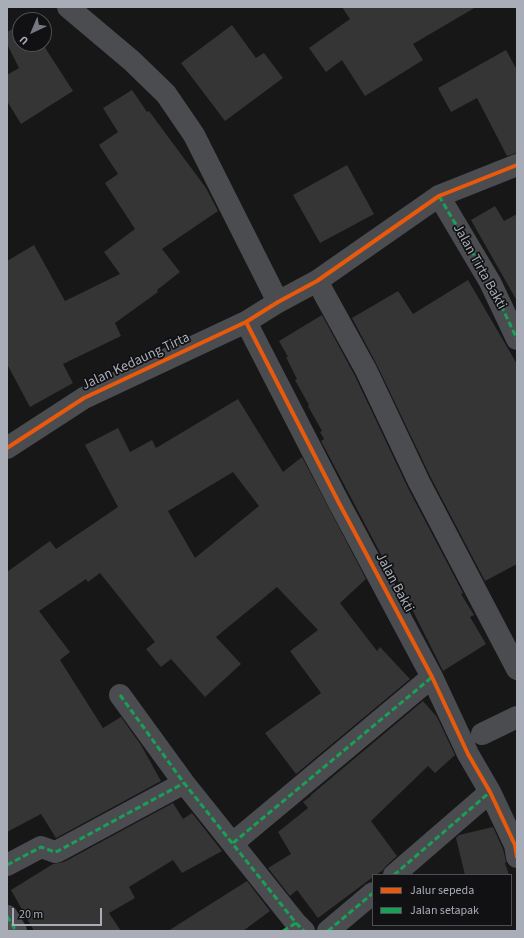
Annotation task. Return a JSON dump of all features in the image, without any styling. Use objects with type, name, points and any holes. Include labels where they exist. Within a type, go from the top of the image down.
[{"type":"street","points":[[68,7],[132,61],[166,94],[194,135],[278,302]]},
{"type":"street","name":"Jalan Kedaung Tirta","points":[[7,448],[84,398],[246,322],[278,302],[317,281],[439,196],[517,165]]},
{"type":"street","name":"Jalan Tirta Bakti","points":[[439,196],[490,282],[517,339]]},
{"type":"street","points":[[317,281],[366,370],[419,482],[517,669]]},
{"type":"street","name":"Jalan Bakti","points":[[246,322],[339,503],[432,677],[468,754],[490,792],[515,845],[517,857]]},
{"type":"street","points":[[233,843],[432,677]]},
{"type":"street","points":[[120,695],[184,783],[233,843],[294,928]]},
{"type":"street","points":[[482,734],[517,717]]},
{"type":"street","points":[[7,865],[41,847],[55,852],[58,851],[184,783]]},
{"type":"street","points":[[395,874],[490,792]]},
{"type":"street","points":[[328,931],[372,894]]},
{"type":"street","points":[[7,916],[16,931]]},
{"type":"building","points":[[342,7],[476,7],[413,44],[423,60],[365,96],[342,60],[326,72],[309,48],[350,19]]},
{"type":"building","points":[[232,25],[256,58],[264,53],[283,78],[225,121],[181,63]]},
{"type":"building","points":[[12,29],[12,52],[48,52],[73,91],[21,124],[7,101],[7,75],[19,68],[7,44],[7,32]]},
{"type":"building","points":[[506,50],[517,70],[517,153],[507,156],[477,98],[451,112],[438,88]]},
{"type":"building","points":[[132,90],[147,112],[149,111],[206,188],[218,211],[162,249],[180,272],[157,290],[158,292],[115,323],[121,336],[63,364],[73,383],[30,407],[7,364],[7,261],[34,245],[65,301],[120,274],[104,252],[135,229],[105,183],[118,174],[99,145],[118,132],[103,108]]},
{"type":"building","points":[[347,165],[374,214],[320,243],[293,195]]},
{"type":"building","points":[[495,206],[504,221],[517,214],[517,301],[471,220]]},
{"type":"building","points":[[468,280],[517,364],[517,564],[485,581],[430,476],[377,365],[352,318],[398,291],[413,314]]},
{"type":"building","points":[[322,315],[355,376],[408,488],[463,593],[461,594],[474,615],[470,617],[486,644],[443,671],[387,559],[385,562],[321,441],[324,439],[320,432],[322,431],[295,380],[297,379],[286,357],[288,357],[279,341]]},
{"type":"building","points":[[238,399],[283,472],[302,457],[366,579],[340,603],[377,651],[380,647],[410,679],[296,774],[265,733],[321,693],[290,651],[318,630],[277,587],[216,637],[241,664],[205,697],[171,659],[161,667],[146,649],[155,642],[100,573],[88,582],[86,579],[39,611],[70,652],[60,660],[103,728],[121,717],[141,745],[161,781],[56,838],[41,814],[7,832],[7,572],[50,541],[56,549],[118,507],[85,445],[118,428],[130,452],[152,440],[156,448]],"holes":[[[233,472],[259,506],[195,558],[168,511]]]},
{"type":"building","points":[[423,701],[437,717],[455,755],[435,773],[428,766],[371,821],[397,856],[383,870],[377,874],[372,874],[372,878],[318,918],[297,890],[290,896],[268,868],[291,854],[278,832],[308,808],[303,802]]},
{"type":"building","points":[[173,803],[183,819],[192,813],[222,851],[182,873],[173,860],[129,887],[135,898],[109,913],[121,931],[34,931],[11,890],[53,864],[64,862]]},
{"type":"building","points":[[493,827],[503,849],[509,874],[465,874],[456,838],[459,835]]},
{"type":"building","points":[[247,881],[270,911],[243,931],[168,931]]},
{"type":"marked path","points":[[439,196],[490,282],[517,339]]},
{"type":"marked path","points":[[233,843],[432,677]]},
{"type":"marked path","points":[[120,695],[184,783],[304,931]]},
{"type":"marked path","points":[[7,865],[41,847],[55,852],[58,851],[184,783]]},
{"type":"marked path","points":[[395,874],[490,792]]},
{"type":"marked path","points":[[328,931],[372,894]]},
{"type":"marked path","points":[[7,916],[16,931]]},
{"type":"marked path","points":[[283,931],[296,923]]},
{"type":"cycle path","points":[[7,448],[84,398],[246,322],[278,302],[317,281],[439,196],[517,165]]},
{"type":"cycle path","points":[[246,322],[339,503],[432,677],[468,754],[490,792],[515,845],[517,857]]}]
